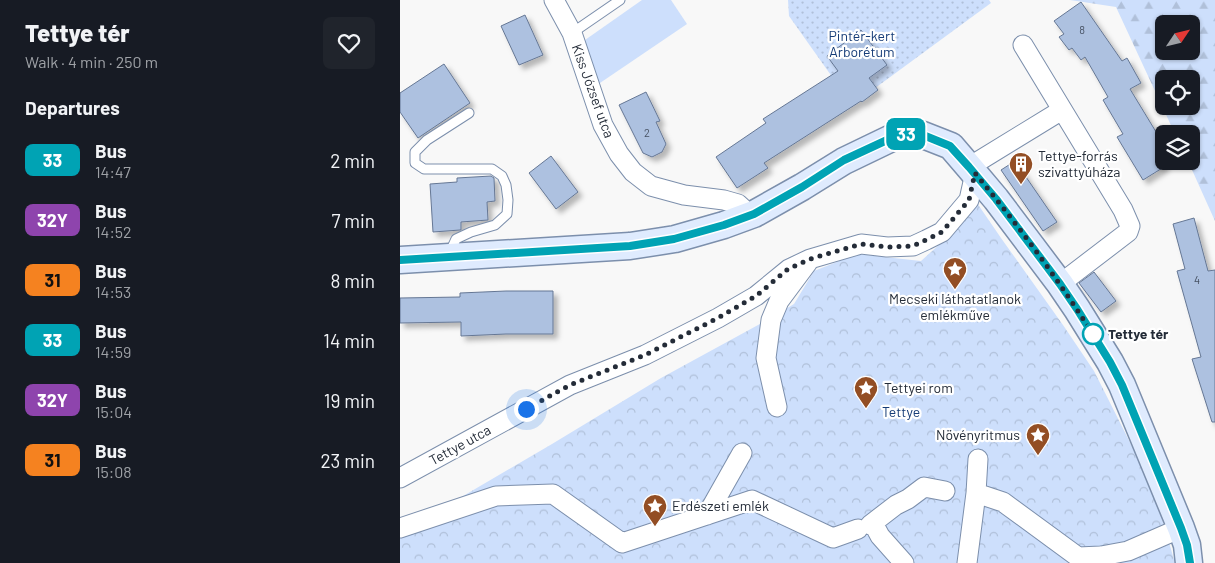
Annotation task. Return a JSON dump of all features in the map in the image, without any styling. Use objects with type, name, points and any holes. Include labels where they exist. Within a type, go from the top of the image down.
[{"type":"street","name":"Kiss József utca","points":[[554,0],[572,33],[603,125],[619,154],[633,172],[651,186],[684,195],[724,200],[738,204],[750,215]]},
{"type":"street","points":[[1023,45],[1123,210],[1130,226],[1128,232],[1060,284]]},
{"type":"street","points":[[972,170],[1062,110]]},
{"type":"street","points":[[400,260],[630,246],[674,239],[724,225],[750,215],[802,187],[844,160],[900,134],[923,135],[950,146],[996,199],[1060,284],[1110,362],[1122,385],[1181,528],[1187,545],[1190,563]]},
{"type":"street","points":[[777,408],[766,358],[771,320],[779,301],[810,259],[861,244],[887,247],[913,246],[942,232],[969,200],[972,170]]},
{"type":"street","name":"Tettye utca","points":[[400,478],[570,385],[645,355],[718,318],[756,296],[788,269],[810,259]]},
{"type":"street","points":[[707,515],[742,453]]},
{"type":"street","points":[[967,563],[976,493],[978,459]]},
{"type":"street","points":[[400,528],[496,496],[553,494],[622,543],[752,500],[833,538],[867,526],[924,487],[945,491]]},
{"type":"street","points":[[976,493],[1003,502],[1078,557],[1101,556],[1128,551],[1181,528]]},
{"type":"street","points":[[867,526],[880,536],[904,563]]},
{"type":"lane","points":[[572,33],[620,0]]},
{"type":"lane","points":[[447,257],[456,239],[471,232],[495,225],[507,214],[506,185],[502,176],[492,169],[424,170],[415,163],[415,152],[427,140],[469,113]]},
{"type":"green space","points":[[642,0],[671,0],[687,24],[597,85],[585,40]]},
{"type":"green space","name":"Pintér-kert Arborétum","points":[[788,0],[989,0],[991,3],[852,105],[789,16]]},
{"type":"green space","points":[[1070,0],[1215,0],[1215,221],[1192,170],[1200,170],[1200,125],[1171,125],[1166,115],[1200,115],[1200,70],[1155,70],[1155,91],[1116,7]]},
{"type":"green space","name":"Tettye","points":[[977,203],[1094,371],[1153,488],[1175,563],[400,563],[400,533],[661,378],[794,304],[814,271],[857,254],[921,261],[950,235]]},
{"type":"building","points":[[1081,2],[1122,61],[1127,58],[1141,83],[1130,89],[1155,130],[1155,170],[1159,170],[1143,180],[1117,137],[1123,134],[1103,100],[1108,97],[1085,57],[1081,60],[1072,48],[1069,50],[1059,37],[1064,34],[1054,21]]},
{"type":"building","points":[[525,15],[543,55],[519,65],[501,26]]},
{"type":"building","points":[[861,30],[887,65],[869,78],[878,90],[764,163],[768,168],[737,188],[716,157],[766,123],[763,119],[838,71],[827,56]]},
{"type":"building","points":[[444,64],[470,103],[418,138],[400,112],[400,93]]},
{"type":"building","points":[[646,92],[660,121],[656,122],[666,144],[662,152],[652,157],[643,153],[619,105]]},
{"type":"building","points":[[551,156],[578,192],[556,209],[529,173]]},
{"type":"building","points":[[1015,161],[1057,222],[1043,231],[1001,170]]},
{"type":"building","points":[[491,176],[494,178],[495,201],[487,202],[488,220],[461,222],[461,230],[433,232],[430,184],[457,182],[457,178]]},
{"type":"building","points":[[1194,218],[1208,271],[1215,270],[1215,422],[1212,422],[1192,359],[1201,357],[1177,271],[1185,269],[1173,224]]},
{"type":"building","points":[[1094,272],[1116,301],[1101,312],[1079,283]]},
{"type":"building","points":[[553,291],[553,334],[461,336],[461,322],[400,323],[400,298],[460,297],[460,293]]},
{"type":"bus line","name":"33","points":[[400,260],[630,246],[674,239],[724,225],[754,214],[802,187],[844,160],[900,134],[923,135],[950,146],[975,173],[1077,309],[1122,385],[1181,528],[1187,545],[1190,563]]},
{"type":"place","name":"Tettye-forrás szivattyúháza","points":[[1021,185]]},
{"type":"place","name":"Mecseki láthatatlanok emlékműve","points":[[955,290]]},
{"type":"place","name":"Tettye tér","points":[[1093,334]]},
{"type":"place","name":"Tettyei rom","points":[[866,409]]},
{"type":"place","name":"Növényritmus","points":[[1038,456]]},
{"type":"place","name":"Erdészeti emlék","points":[[655,527]]},
{"type":"route","points":[[526,409],[570,385],[645,355],[718,318],[756,296],[788,269],[810,259],[861,244],[887,247],[913,246],[942,232],[969,200],[975,173],[1060,284],[1094,336],[1093,334]]}]
